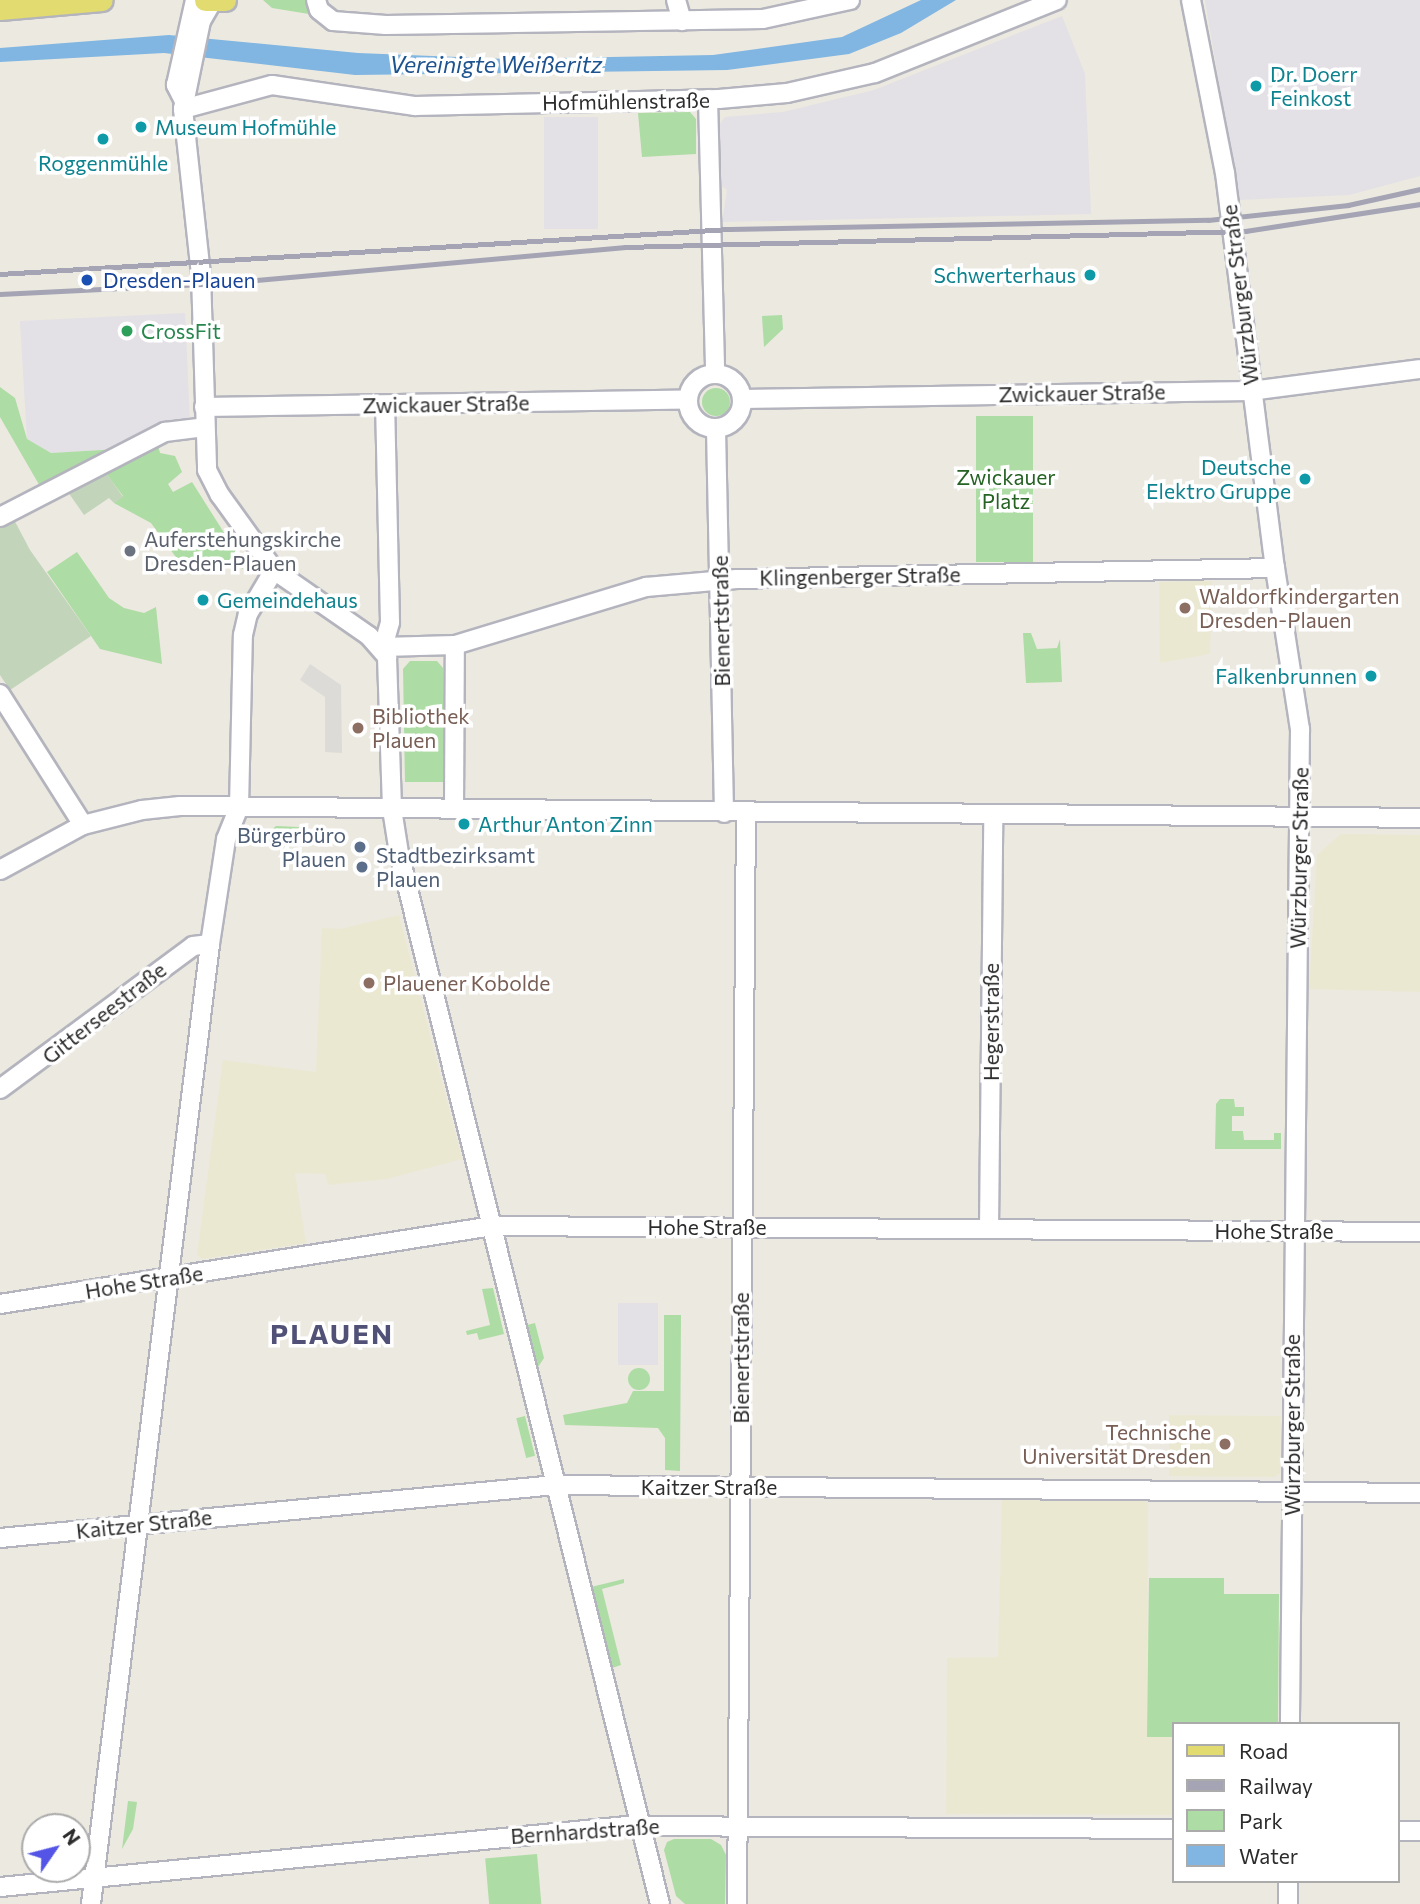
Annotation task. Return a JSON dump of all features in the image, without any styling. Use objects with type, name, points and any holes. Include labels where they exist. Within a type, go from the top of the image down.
[{"type":"main road","points":[[0,9],[53,2],[102,0]]},
{"type":"street","points":[[316,0],[319,10],[333,21],[386,25],[763,19],[850,0]]},
{"type":"street","points":[[676,0],[682,21]]},
{"type":"street","name":"Hofmühlenstraße","points":[[183,104],[272,85],[415,106],[708,99],[787,93],[876,72],[1057,0]]},
{"type":"street","name":"Würzburger Straße","points":[[1191,0],[1225,173],[1251,391],[1300,729],[1303,816],[1294,1231],[1290,1722]]},
{"type":"street","points":[[206,4],[185,70],[176,85],[183,104],[201,275],[205,461],[215,487],[274,570],[383,647]]},
{"type":"street","points":[[708,99],[715,373]]},
{"type":"street","name":"Zwickauer Straße","points":[[742,399],[1251,391],[1420,369]]},
{"type":"street","points":[[715,373],[734,382],[742,399],[735,420],[716,429],[695,420],[687,399],[696,381],[715,373]]},
{"type":"street","name":"Zwickauer Straße","points":[[204,407],[687,399]]},
{"type":"street","points":[[385,405],[390,622],[383,647],[390,667],[392,808],[490,1226],[660,1904]]},
{"type":"street","points":[[0,516],[165,432],[204,427]]},
{"type":"street","name":"Bienertstraße","points":[[716,429],[724,813]]},
{"type":"street","name":"Klingenberger Straße","points":[[383,647],[455,645],[646,587],[720,582],[1275,568]]},
{"type":"street","points":[[91,1904],[210,944],[226,839],[239,807],[240,657],[248,614],[274,570]]},
{"type":"street","points":[[454,809],[455,645]]},
{"type":"street","points":[[0,694],[83,825]]},
{"type":"street","points":[[0,870],[83,825],[142,810],[239,807],[1420,818]]},
{"type":"street","name":"Bienertstraße","points":[[737,1904],[746,813]]},
{"type":"street","name":"Hegerstraße","points":[[989,1229],[993,816]]},
{"type":"street","name":"Gitterseestraße","points":[[0,1089],[186,951],[210,944]]},
{"type":"street","name":"Hohe Straße","points":[[0,1304],[490,1226],[1420,1232]]},
{"type":"street","name":"Kaitzer Straße","points":[[0,1538],[555,1485],[1420,1493]]},
{"type":"street","name":"Bernhardstraße","points":[[0,1887],[639,1826],[1172,1829]]},
{"type":"street","points":[[1399,1831],[1420,1831]]},
{"type":"street","points":[[1288,1883],[1288,1904]]},
{"type":"shaded area","points":[[1205,0],[1420,0],[1420,176],[1349,195],[1239,200]]},
{"type":"shaded area","points":[[1062,16],[1085,74],[1091,214],[722,222],[727,190],[722,186],[719,125],[725,117],[783,112],[874,90]]},
{"type":"shaded area","points":[[544,117],[598,117],[598,229],[544,229]]},
{"type":"shaded area","points":[[185,313],[190,423],[119,449],[51,453],[27,439],[20,321]]},
{"type":"shaded area","name":"Waldorfkindergarten Dresden-Plauen","points":[[1212,581],[1210,654],[1160,663],[1159,582]]},
{"type":"shaded area","points":[[310,664],[341,685],[342,753],[325,752],[325,697],[300,680]]},
{"type":"shaded area","points":[[1341,834],[1420,835],[1420,992],[1309,989],[1317,855]]},
{"type":"shaded area","points":[[399,915],[462,1159],[387,1179],[328,1185],[325,1174],[295,1173],[306,1243],[202,1259],[197,1255],[223,1060],[316,1072],[322,928],[340,929]]},
{"type":"shaded area","points":[[618,1303],[658,1303],[658,1365],[618,1365]]},
{"type":"shaded area","name":"Technische Universität Dresden","points":[[1169,1415],[1281,1416],[1280,1473],[1275,1477],[1169,1476]]},
{"type":"shaded area","points":[[1148,1497],[1147,1737],[1172,1737],[1172,1815],[946,1814],[947,1658],[998,1657],[1002,1498]]},
{"type":"green space","points":[[263,0],[307,0],[309,14],[272,8]]},
{"type":"green space","points":[[690,112],[696,119],[696,154],[642,157],[638,113]]},
{"type":"green space","points":[[782,315],[783,329],[764,347],[762,316]]},
{"type":"green space","points":[[0,387],[15,398],[27,439],[51,453],[119,449],[41,488],[0,417]]},
{"type":"green space","points":[[716,388],[726,392],[730,402],[726,412],[716,416],[706,412],[702,402],[706,392]]},
{"type":"green space","name":"Zwickauer Platz","points":[[976,416],[1033,416],[1033,562],[976,562]]},
{"type":"green space","points":[[157,442],[160,453],[175,456],[182,472],[168,484],[173,492],[192,482],[240,558],[243,569],[224,562],[178,560],[151,523],[114,503],[123,496],[105,472]]},
{"type":"green space","points":[[107,474],[123,497],[114,503],[109,498],[84,515],[68,492]]},
{"type":"green space","points":[[11,514],[30,550],[91,636],[10,690],[0,675],[0,523]]},
{"type":"green space","points":[[77,552],[109,598],[124,608],[144,613],[156,607],[162,664],[100,649],[47,572]]},
{"type":"green space","points":[[1023,633],[1031,633],[1037,649],[1057,648],[1060,639],[1062,682],[1026,683]]},
{"type":"green space","points":[[410,661],[437,661],[443,668],[443,782],[405,782],[403,669]]},
{"type":"green space","points":[[276,826],[299,827],[293,844],[266,845],[261,839]]},
{"type":"green space","points":[[1220,1099],[1234,1099],[1235,1107],[1244,1107],[1244,1116],[1232,1116],[1232,1131],[1243,1131],[1244,1140],[1274,1140],[1274,1133],[1281,1133],[1281,1149],[1215,1149],[1216,1104]]},
{"type":"green space","points":[[493,1288],[504,1334],[479,1340],[477,1333],[467,1335],[466,1331],[490,1325],[482,1289]]},
{"type":"green space","points":[[664,1315],[681,1315],[680,1471],[665,1470],[665,1438],[658,1428],[565,1425],[563,1415],[627,1403],[633,1391],[664,1391]]},
{"type":"green space","points":[[535,1323],[544,1358],[538,1367],[527,1325]]},
{"type":"green space","points":[[639,1368],[649,1375],[650,1379],[643,1389],[639,1390],[629,1383],[628,1379],[635,1369]]},
{"type":"green space","points":[[525,1416],[535,1456],[526,1458],[516,1418]]},
{"type":"green space","points":[[1149,1578],[1224,1578],[1224,1594],[1279,1594],[1278,1722],[1172,1722],[1172,1737],[1147,1737]]},
{"type":"green space","points":[[624,1579],[624,1583],[602,1589],[621,1665],[612,1668],[591,1587]]},
{"type":"green space","points":[[128,1801],[137,1802],[133,1829],[122,1849]]},
{"type":"green space","points":[[674,1839],[711,1839],[721,1845],[726,1855],[725,1904],[685,1904],[676,1896],[664,1850],[667,1842]]},
{"type":"green space","points":[[537,1854],[541,1904],[489,1904],[485,1859]]},
{"type":"water","name":"Vereinigte Weißeritz","points":[[921,0],[956,0],[901,33],[849,54],[727,70],[355,75],[164,53],[0,62],[0,48],[169,35],[358,53],[507,59],[713,55],[842,37]]},
{"type":"railway","points":[[0,274],[730,229],[1208,220],[1348,205],[1420,189]]},
{"type":"railway","points":[[0,294],[223,283],[625,247],[1246,231],[1420,204]]},
{"type":"place","name":"Dr. Doerr Feinkost","points":[[1256,86]]},
{"type":"place","name":"Museum Hofmühle","points":[[141,127]]},
{"type":"place","name":"Roggenmühle","points":[[103,139]]},
{"type":"place","name":"Schwerterhaus","points":[[1090,275]]},
{"type":"place","name":"Dresden-Plauen","points":[[87,280]]},
{"type":"place","name":"CrossFit","points":[[127,331]]},
{"type":"place","name":"Deutsche Elektro Gruppe","points":[[1305,479]]},
{"type":"place","name":"Auferstehungskirche Dresden-Plauen","points":[[130,551]]},
{"type":"place","name":"Gemeindehaus","points":[[203,600]]},
{"type":"place","name":"Waldorfkindergarten Dresden-Plauen","points":[[1185,608]]},
{"type":"place","name":"Falkenbrunnen","points":[[1371,676]]},
{"type":"place","name":"Bibliothek Plauen","points":[[358,728]]},
{"type":"place","name":"Arthur Anton Zinn","points":[[464,824]]},
{"type":"place","name":"Bürgerbüro Plauen","points":[[360,847]]},
{"type":"place","name":"Stadtbezirksamt Plauen","points":[[362,867]]},
{"type":"place","name":"Plauener Kobolde","points":[[369,983]]},
{"type":"place","name":"Technische Universität Dresden","points":[[1225,1444]]},
{"type":"district","name":"PLAUEN","points":[[332,1333]]}]
